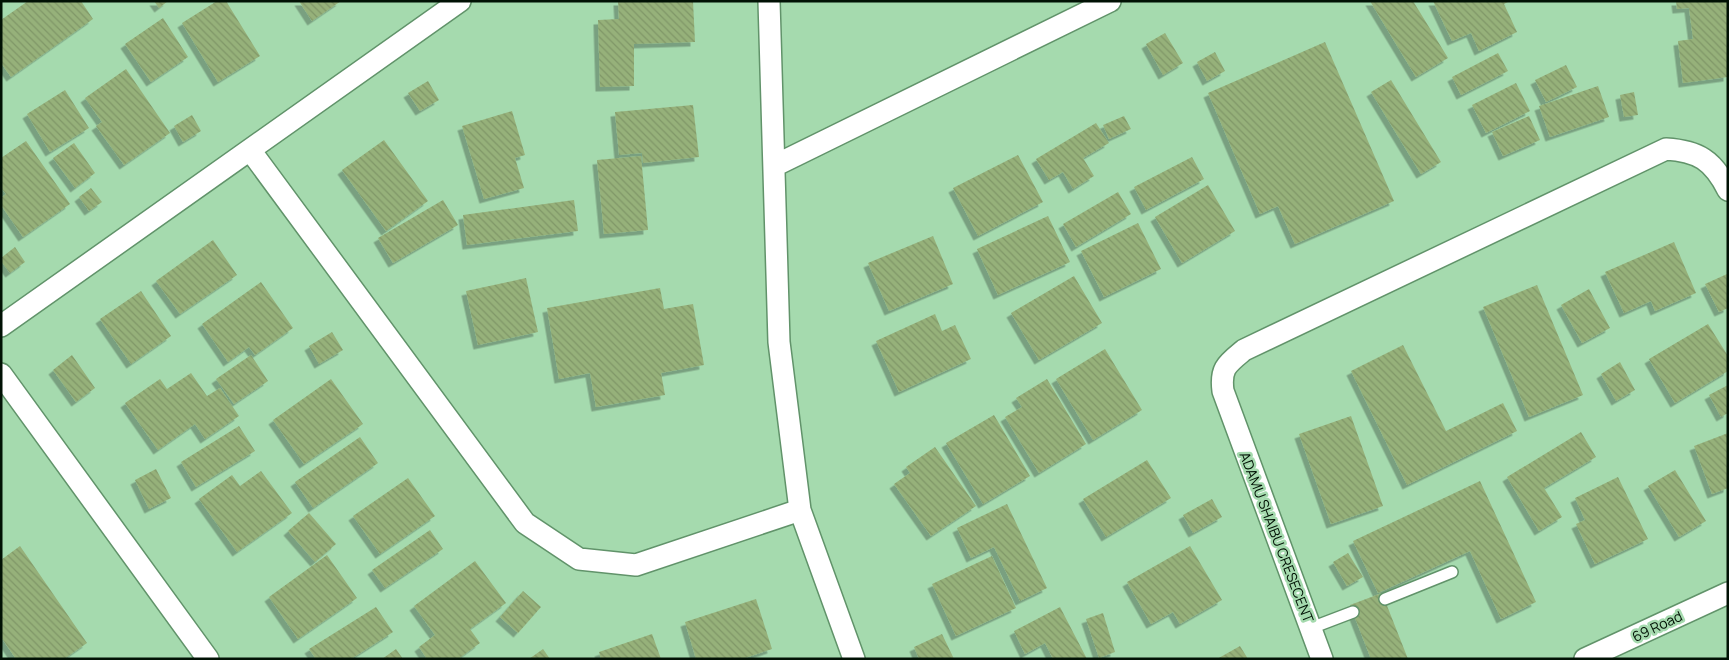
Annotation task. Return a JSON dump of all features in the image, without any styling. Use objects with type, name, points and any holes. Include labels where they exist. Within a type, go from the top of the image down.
[{"type":"street","points":[[1,326],[460,1]]},
{"type":"street","points":[[769,1],[779,342],[800,510],[854,659]]},
{"type":"street","points":[[774,166],[1110,1]]},
{"type":"street","name":"ADAMU SHAIBU CRESECENT","points":[[1322,659],[1223,391],[1221,375],[1227,364],[1244,350],[1666,149],[1687,151],[1706,159],[1725,183]]},
{"type":"street","points":[[250,150],[525,523],[579,558],[636,565],[800,510]]},
{"type":"street","points":[[1,374],[208,659]]},
{"type":"street","name":"69 Road","points":[[1586,659],[1728,593]]},
{"type":"lane","points":[[1385,599],[1452,572]]},
{"type":"lane","points":[[1311,628],[1353,612]]},
{"type":"building","points":[[28,1],[81,1],[93,19],[11,77],[1,63],[1,20]]},
{"type":"building","points":[[154,1],[168,1],[159,8]]},
{"type":"building","points":[[217,1],[226,1],[260,56],[218,82],[182,23]]},
{"type":"building","points":[[299,1],[341,1],[312,21]]},
{"type":"building","points":[[618,1],[693,1],[695,42],[634,44],[634,86],[600,87],[598,20],[619,19]]},
{"type":"building","points":[[1370,1],[1413,1],[1448,58],[1416,77]]},
{"type":"building","points":[[1433,1],[1510,1],[1504,4],[1517,32],[1479,51],[1471,33],[1452,41]]},
{"type":"building","points":[[1676,1],[1728,1],[1728,77],[1683,83],[1678,41],[1693,39],[1689,8],[1677,9]]},
{"type":"building","points":[[163,18],[188,57],[151,82],[125,44]]},
{"type":"building","points":[[1165,33],[1183,63],[1163,75],[1146,44]]},
{"type":"building","points":[[1325,42],[1394,201],[1295,244],[1278,206],[1260,214],[1208,93]]},
{"type":"building","points":[[1215,52],[1225,71],[1207,81],[1197,62]]},
{"type":"building","points":[[1498,53],[1508,71],[1461,95],[1452,77]]},
{"type":"building","points":[[1566,65],[1577,87],[1546,102],[1535,80]]},
{"type":"building","points":[[126,69],[170,133],[124,165],[96,126],[102,122],[85,98]]},
{"type":"building","points":[[1391,80],[1441,162],[1421,174],[1371,92]]},
{"type":"building","points":[[428,81],[439,100],[420,111],[408,93]]},
{"type":"building","points":[[1516,83],[1530,111],[1486,133],[1472,105]]},
{"type":"building","points":[[1598,86],[1609,117],[1550,137],[1539,106]]},
{"type":"building","points":[[65,90],[89,128],[50,152],[27,114]]},
{"type":"building","points":[[1634,92],[1638,115],[1624,117],[1620,95]]},
{"type":"building","points":[[693,105],[699,157],[643,163],[642,153],[619,155],[615,112]]},
{"type":"building","points":[[512,111],[525,155],[515,158],[524,188],[484,199],[462,126]]},
{"type":"building","points":[[192,115],[201,131],[183,142],[174,126]]},
{"type":"building","points":[[1124,116],[1131,129],[1109,139],[1103,125]]},
{"type":"building","points":[[1529,116],[1540,140],[1503,156],[1492,132]]},
{"type":"building","points":[[1096,123],[1109,143],[1083,158],[1094,176],[1073,189],[1063,172],[1049,180],[1036,159]]},
{"type":"building","points":[[384,140],[428,201],[386,231],[342,170]]},
{"type":"building","points":[[26,141],[70,204],[23,237],[1,205],[1,198],[6,194],[1,188],[1,158]]},
{"type":"building","points":[[74,143],[95,173],[75,188],[53,158]]},
{"type":"building","points":[[1018,155],[1043,202],[978,236],[953,188]]},
{"type":"building","points":[[641,156],[648,230],[604,234],[597,160]]},
{"type":"building","points":[[1192,157],[1204,179],[1146,210],[1134,187]]},
{"type":"building","points":[[1208,185],[1235,231],[1182,263],[1155,217]]},
{"type":"building","points":[[91,188],[102,202],[89,211],[79,197]]},
{"type":"building","points":[[1118,192],[1131,214],[1076,247],[1063,224]]},
{"type":"building","points":[[443,200],[458,225],[393,263],[378,238]]},
{"type":"building","points":[[574,200],[578,231],[467,245],[463,215]]},
{"type":"building","points":[[1048,216],[1070,262],[998,295],[977,249]]},
{"type":"building","points":[[1138,223],[1161,269],[1104,297],[1081,251]]},
{"type":"building","points":[[933,236],[953,284],[889,311],[868,263]]},
{"type":"building","points":[[213,240],[237,275],[180,314],[156,281]]},
{"type":"building","points":[[1674,242],[1696,293],[1655,311],[1651,301],[1624,313],[1605,272]]},
{"type":"building","points":[[15,247],[25,262],[10,273],[1,261],[1,258]]},
{"type":"building","points":[[1727,274],[1728,308],[1719,312],[1705,284]]},
{"type":"building","points":[[1074,276],[1102,323],[1039,360],[1011,313]]},
{"type":"building","points":[[526,278],[538,332],[478,345],[466,291]]},
{"type":"building","points":[[261,282],[293,328],[255,355],[249,347],[228,362],[202,324]]},
{"type":"building","points":[[1537,285],[1583,395],[1529,417],[1483,307]]},
{"type":"building","points":[[660,288],[664,309],[693,304],[704,365],[661,373],[665,395],[596,407],[590,373],[559,379],[547,308]]},
{"type":"building","points":[[1589,289],[1610,328],[1582,343],[1561,305]]},
{"type":"building","points":[[141,291],[171,336],[131,364],[100,319]]},
{"type":"building","points":[[935,314],[942,331],[955,325],[971,359],[899,392],[876,341]]},
{"type":"building","points":[[1708,324],[1728,356],[1728,371],[1675,403],[1649,359]]},
{"type":"building","points":[[332,332],[343,350],[319,364],[309,346]]},
{"type":"building","points":[[1403,345],[1446,431],[1503,403],[1517,431],[1407,485],[1351,371]]},
{"type":"building","points":[[1105,349],[1142,410],[1093,440],[1056,379]]},
{"type":"building","points":[[72,355],[95,388],[76,402],[53,370]]},
{"type":"building","points":[[251,355],[268,381],[234,404],[216,379]]},
{"type":"building","points":[[1620,362],[1635,390],[1616,401],[1601,374]]},
{"type":"building","points":[[191,373],[207,396],[220,388],[239,416],[205,439],[195,424],[158,450],[125,403],[160,379],[167,389]]},
{"type":"building","points":[[331,379],[363,424],[304,464],[273,420]]},
{"type":"building","points":[[1047,379],[1086,444],[1039,473],[1005,417],[1022,407],[1016,398]]},
{"type":"building","points":[[1728,385],[1728,413],[1721,417],[1709,395]]},
{"type":"building","points":[[994,415],[1030,476],[983,504],[946,443]]},
{"type":"building","points":[[1351,416],[1383,506],[1331,524],[1299,434]]},
{"type":"building","points":[[239,426],[255,451],[196,487],[181,462]]},
{"type":"building","points":[[1581,432],[1596,457],[1544,488],[1562,517],[1539,531],[1507,477]]},
{"type":"building","points":[[1728,433],[1728,488],[1712,494],[1694,446]]},
{"type":"building","points":[[360,437],[378,463],[313,508],[295,482]]},
{"type":"building","points":[[935,447],[976,506],[931,536],[894,484],[910,473],[906,467]]},
{"type":"building","points":[[1147,460],[1171,498],[1106,537],[1083,499]]},
{"type":"building","points":[[156,469],[171,498],[149,509],[135,480]]},
{"type":"building","points":[[1675,470],[1706,521],[1679,537],[1648,486]]},
{"type":"building","points":[[261,471],[292,513],[237,552],[199,499],[232,475],[240,486]]},
{"type":"building","points":[[1618,477],[1648,539],[1595,564],[1576,524],[1585,520],[1575,498]]},
{"type":"building","points":[[408,478],[435,516],[380,554],[353,516]]},
{"type":"building","points":[[1480,481],[1536,602],[1501,619],[1470,551],[1378,593],[1353,541]]},
{"type":"building","points":[[1212,499],[1222,517],[1193,533],[1183,515]]},
{"type":"building","points":[[1007,504],[1047,588],[1020,601],[994,547],[971,558],[957,528]]},
{"type":"building","points":[[309,513],[336,544],[315,562],[288,531]]},
{"type":"building","points":[[430,530],[443,549],[385,588],[372,570]]},
{"type":"building","points":[[20,546],[87,643],[64,659],[16,659],[1,637],[1,560]]},
{"type":"building","points":[[1190,546],[1222,600],[1180,624],[1173,612],[1151,624],[1127,582]]},
{"type":"building","points":[[1348,553],[1363,577],[1347,586],[1333,562]]},
{"type":"building","points":[[327,555],[357,598],[298,639],[269,597]]},
{"type":"building","points":[[992,556],[1016,608],[956,636],[932,584]]},
{"type":"building","points":[[475,561],[506,603],[470,629],[480,643],[458,659],[427,659],[419,647],[435,635],[414,606]]},
{"type":"building","points":[[523,591],[541,607],[518,633],[500,617]]},
{"type":"building","points":[[1382,593],[1408,659],[1371,659],[1350,605]]},
{"type":"building","points":[[756,599],[772,649],[742,659],[696,659],[685,622]]},
{"type":"building","points":[[376,607],[393,632],[351,659],[316,659],[309,649]]},
{"type":"building","points":[[1060,607],[1087,659],[1053,659],[1045,643],[1025,654],[1014,631]]},
{"type":"building","points":[[1103,613],[1115,652],[1099,658],[1086,619]]},
{"type":"building","points":[[652,634],[661,659],[601,659],[599,652]]},
{"type":"building","points":[[942,634],[954,659],[919,659],[914,647]]},
{"type":"building","points":[[1240,646],[1248,659],[1217,659]]},
{"type":"building","points":[[396,649],[403,659],[382,659]]},
{"type":"building","points":[[543,649],[550,659],[529,659]]}]
